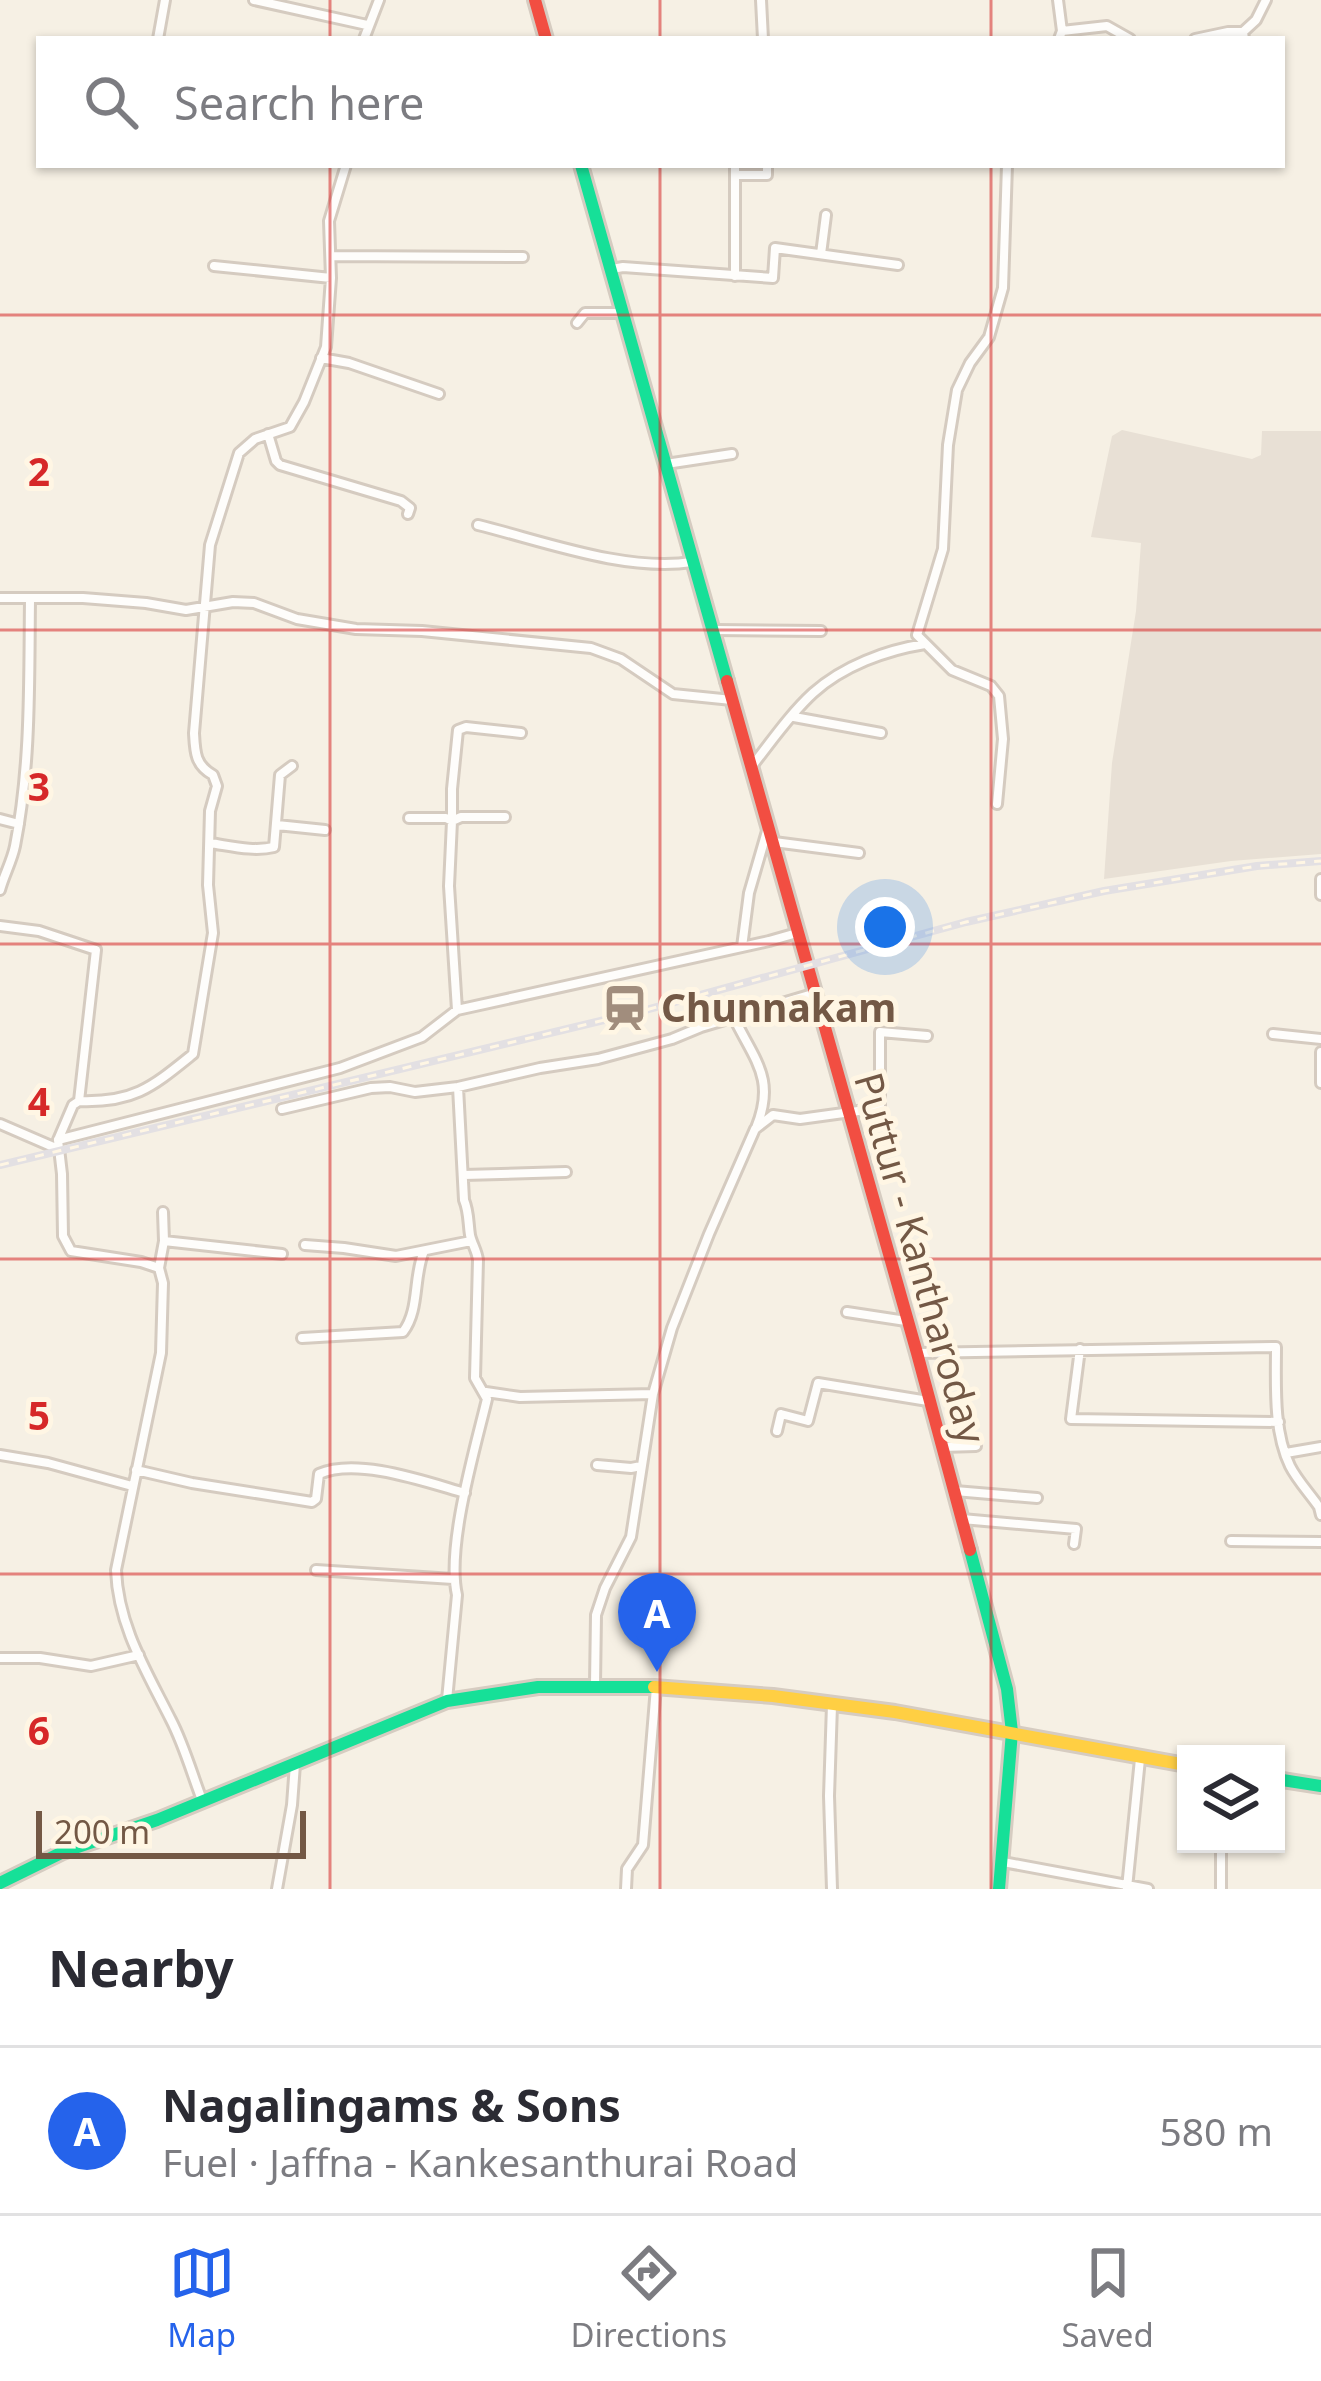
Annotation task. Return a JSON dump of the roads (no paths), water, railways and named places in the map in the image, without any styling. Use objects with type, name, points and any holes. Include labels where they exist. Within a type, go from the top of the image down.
[{"type":"main road","points":[[536,0],[545,36]]},
{"type":"main road","name":"Puttur - Kantharoday","points":[[582,168],[1007,1689],[1012,1732],[999,1889]]},
{"type":"main road","points":[[0,1883],[63,1852],[447,1702],[494,1690],[595,1685],[776,1695],[1177,1764]]},
{"type":"main road","points":[[1285,1780],[1321,1786]]},
{"type":"street","points":[[159,36],[165,0]]},
{"type":"street","points":[[254,0],[367,25]]},
{"type":"street","points":[[365,36],[379,0]]},
{"type":"street","points":[[761,0],[763,36]]},
{"type":"street","points":[[1058,0],[1060,35],[1107,26],[1125,36]]},
{"type":"street","points":[[1209,36],[1228,32],[1243,36],[1266,0]]},
{"type":"street","points":[[79,1101],[136,1095],[194,1054],[212,933],[210,811],[217,786],[196,759],[194,733],[210,544],[239,453],[255,439],[290,427],[326,347],[331,278],[328,221],[345,168]]},
{"type":"street","points":[[734,276],[735,170],[767,175],[766,168]]},
{"type":"street","points":[[998,804],[1003,739],[999,696],[991,686],[952,670],[917,634],[943,549],[948,445],[957,390],[989,337],[1004,288],[1007,168]]},
{"type":"street","points":[[821,254],[826,214]]},
{"type":"street","points":[[610,269],[773,278],[775,248],[898,266]]},
{"type":"street","points":[[331,256],[524,257]]},
{"type":"street","points":[[214,266],[331,278]]},
{"type":"street","points":[[577,323],[585,313],[622,313]]},
{"type":"street","points":[[321,358],[439,394]]},
{"type":"street","points":[[268,434],[280,465],[401,501],[410,508],[408,514]]},
{"type":"street","points":[[664,464],[732,454]]},
{"type":"street","points":[[478,525],[619,560],[692,562]]},
{"type":"street","points":[[0,598],[83,598],[186,610],[254,603],[297,619],[356,629],[591,648],[621,659],[673,694],[733,700]]},
{"type":"street","points":[[0,890],[20,824],[30,600]]},
{"type":"street","points":[[712,630],[820,632]]},
{"type":"street","points":[[751,767],[815,692],[859,664],[899,648],[926,644]]},
{"type":"street","points":[[793,717],[881,733]]},
{"type":"street","points":[[458,1010],[449,886],[458,730],[521,733]]},
{"type":"street","points":[[210,843],[274,847],[280,776],[292,766]]},
{"type":"street","points":[[452,821],[505,817]]},
{"type":"street","points":[[409,818],[452,821]]},
{"type":"street","points":[[0,819],[20,824]]},
{"type":"street","points":[[277,825],[325,830]]},
{"type":"street","points":[[742,946],[749,893],[770,835],[859,853]]},
{"type":"street","points":[[1321,879],[1321,896]]},
{"type":"street","points":[[0,926],[38,931],[96,950],[79,1101],[58,1144],[63,1236],[71,1251],[159,1268]]},
{"type":"street","points":[[0,1124],[58,1144],[340,1068],[422,1037],[458,1010],[797,933]]},
{"type":"street","points":[[282,1109],[370,1088],[416,1092],[458,1087],[598,1059],[816,993]]},
{"type":"street","points":[[595,1685],[596,1615],[631,1537],[653,1394],[694,1271],[765,1107],[766,1083],[734,1018]]},
{"type":"street","points":[[755,1129],[773,1115],[800,1119],[880,1108],[880,1032],[927,1036]]},
{"type":"street","points":[[1273,1034],[1321,1039]]},
{"type":"street","points":[[1321,1052],[1321,1083]]},
{"type":"street","points":[[447,1702],[465,1493],[488,1400],[475,1378],[478,1260],[464,1200],[458,1087]]},
{"type":"street","points":[[464,1175],[566,1172]]},
{"type":"street","points":[[163,1212],[161,1353],[116,1570],[124,1623],[171,1720],[203,1801]]},
{"type":"street","points":[[305,1245],[396,1256],[471,1240]]},
{"type":"street","points":[[164,1241],[282,1254]]},
{"type":"street","points":[[302,1338],[403,1332],[411,1322],[424,1251]]},
{"type":"street","points":[[847,1312],[907,1321]]},
{"type":"street","points":[[916,1353],[1276,1347],[1279,1422],[1286,1453],[1321,1514]]},
{"type":"street","points":[[1080,1349],[1071,1421],[1279,1422]]},
{"type":"street","points":[[778,1431],[782,1414],[808,1421],[818,1383],[930,1401]]},
{"type":"street","points":[[484,1391],[520,1397],[653,1394]]},
{"type":"street","points":[[942,1447],[976,1446]]},
{"type":"street","points":[[1286,1453],[1321,1447]]},
{"type":"street","points":[[0,1455],[132,1486]]},
{"type":"street","points":[[597,1465],[641,1466]]},
{"type":"street","points":[[136,1470],[312,1502],[319,1474],[327,1470],[398,1475],[465,1493]]},
{"type":"street","points":[[954,1490],[1037,1498]]},
{"type":"street","points":[[962,1520],[1076,1529],[1074,1544]]},
{"type":"street","points":[[1231,1541],[1321,1542]]},
{"type":"street","points":[[316,1570],[454,1579]]},
{"type":"street","points":[[0,1658],[91,1666],[139,1655]]},
{"type":"street","points":[[626,1889],[627,1869],[643,1845],[656,1687]]},
{"type":"street","points":[[832,1703],[832,1889]]},
{"type":"street","points":[[1127,1886],[1141,1759]]},
{"type":"street","points":[[277,1889],[295,1765]]},
{"type":"street","points":[[1221,1853],[1221,1889]]},
{"type":"street","points":[[1003,1862],[1148,1889]]},
{"type":"railway","points":[[0,1165],[642,1011],[966,922],[1104,891],[1257,866],[1321,861]]},
{"type":"place","name":"Chunnakam","points":[[625,1008]]},
{"type":"place","name":"Nagalingams & Sons","points":[[657,1672]]}]
